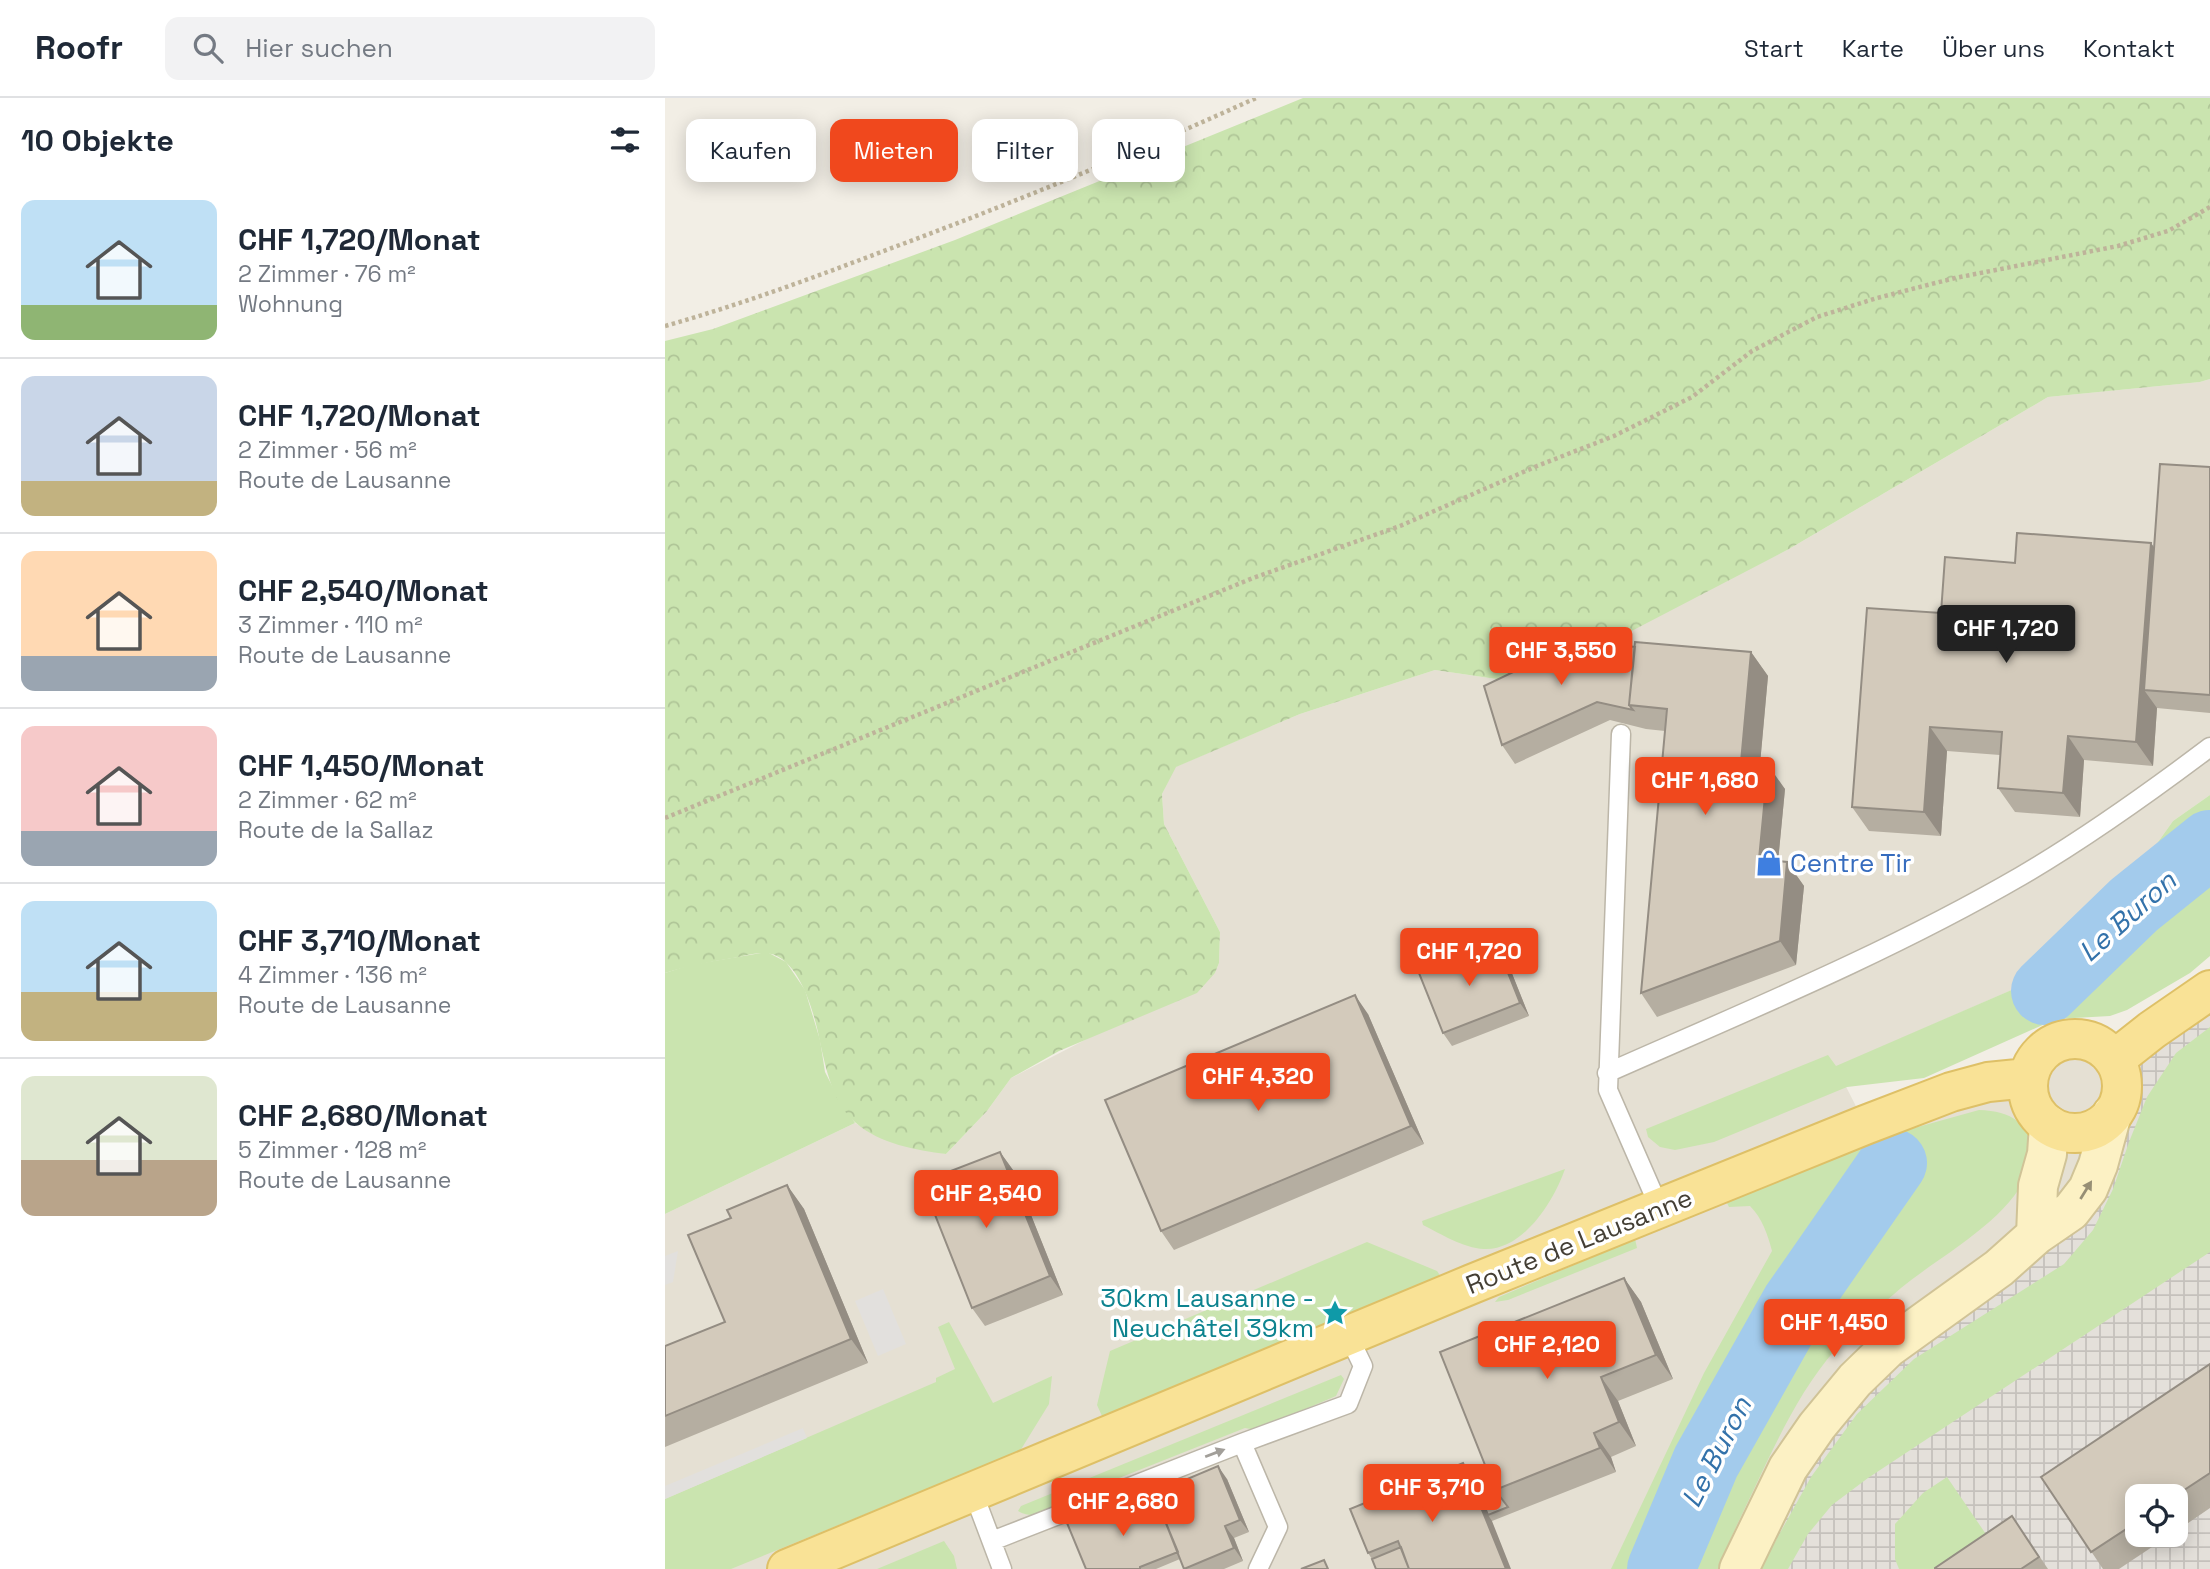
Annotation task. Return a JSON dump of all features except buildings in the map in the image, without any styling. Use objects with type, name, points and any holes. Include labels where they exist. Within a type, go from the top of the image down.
[{"type":"main road","points":[[2114,1060],[2210,990]]},
{"type":"main road","points":[[1739,1569],[1788,1468],[1817,1426],[1855,1380],[1888,1348],[1999,1268],[2036,1235],[2071,1211],[2088,1189],[2119,1100],[2122,1086],[2119,1071],[2114,1060],[2100,1046],[2085,1040],[2070,1039],[2041,1052],[2033,1063],[2028,1078],[2028,1092],[2039,1116],[2049,1125],[2065,1131],[2083,1132],[2099,1125],[2112,1114]]},
{"type":"main road","name":"Route de Lausanne","points":[[787,1569],[830,1561],[973,1492],[1865,1125],[1951,1092],[1988,1082],[2028,1078]]},
{"type":"main road","points":[[2036,1235],[2038,1186],[2047,1154],[2049,1125]]},
{"type":"lane","points":[[1621,734],[1608,1090],[1660,1209]]},
{"type":"lane","points":[[1608,1073],[1858,961],[1986,895],[2089,833],[2210,747]]},
{"type":"lane","points":[[992,1541],[1242,1443],[1348,1405],[1363,1366],[1349,1336]]},
{"type":"lane","points":[[1242,1443],[1278,1527],[1258,1569]]},
{"type":"lane","points":[[973,1492],[1002,1569]]},
{"type":"path","points":[[665,326],[732,306],[960,223],[1168,138],[1256,98]]},
{"type":"path","points":[[665,818],[1240,583],[1399,526],[1613,436],[1692,397],[1752,351],[1817,317],[1955,278],[2118,246],[2168,231],[2210,207]]},
{"type":"shaded area","points":[[2210,379],[2210,795],[2173,821],[2123,891],[2039,978],[1836,1067],[1865,1124],[2033,1063],[2041,1052],[2054,1044],[2070,1039],[2085,1040],[2100,1046],[2114,1060],[2122,1086],[2098,1165],[1739,1569],[665,1569],[665,1214],[855,1123],[882,1138],[946,1154],[987,1111],[1011,1078],[1215,973],[1219,963],[1220,932],[1164,824],[1162,794],[1175,767],[1300,714],[1435,670],[1517,682],[1789,549],[2048,397]]},
{"type":"shaded area","points":[[2210,990],[2210,1569],[1739,1569],[1817,1426],[2071,1211],[2119,1100],[2122,1085],[2119,1071]]},
{"type":"shaded area","points":[[678,1251],[673,1282],[665,1285],[665,1256]]},
{"type":"shaded area","points":[[883,1289],[906,1344],[878,1356],[855,1301]]},
{"type":"shaded area","points":[[803,1428],[807,1438],[665,1499],[665,1486]]},
{"type":"green space","points":[[1303,98],[2210,98],[2210,379],[2048,397],[1789,549],[1547,675],[1517,682],[1435,670],[1300,714],[1176,767],[1162,794],[1164,824],[1220,932],[1219,963],[1215,973],[1197,993],[1059,1051],[1011,1078],[987,1111],[946,1154],[911,1148],[876,1136],[848,1115],[836,1096],[828,1074],[818,1030],[803,987],[787,963],[776,956],[760,953],[665,973],[665,341],[713,329],[955,240],[1097,182],[1185,182],[1185,146]]},
{"type":"green space","points":[[2210,795],[2210,956],[2190,973],[2127,1010],[2110,1016],[2056,1019],[1924,1078],[1847,1087],[1714,1142],[1675,1150],[1660,1147],[1648,1137],[1646,1129],[1828,1055],[1836,1066],[2039,978],[2123,891],[2173,821]]},
{"type":"green space","points":[[767,952],[786,962],[805,990],[820,1040],[825,1072],[855,1123],[665,1214],[665,973],[690,965]]},
{"type":"green space","points":[[2210,1027],[2210,1252],[1868,1478],[1832,1505],[1808,1534],[1788,1569],[1760,1569],[1811,1477],[1857,1414],[1914,1359],[2064,1264],[2093,1230],[2113,1189],[2147,1097],[2176,1053]]},
{"type":"green space","points":[[1979,1110],[1994,1111],[2016,1120],[2029,1137],[2030,1160],[2017,1192],[1988,1223],[1875,1310],[1823,1365],[1781,1433],[1718,1569],[1611,1569],[1704,1373],[1772,1251],[1764,1227],[1750,1206],[1729,1207],[1725,1199],[1907,1130]]},
{"type":"green space","points":[[1565,1169],[1545,1209],[1524,1233],[1512,1242],[1484,1249],[1468,1246],[1423,1225],[1422,1221]]},
{"type":"green space","points":[[1635,1239],[1637,1248],[1508,1300],[1495,1302],[1499,1297]]},
{"type":"green space","points":[[1367,1242],[1437,1271],[1441,1277],[1102,1416],[1097,1405],[1110,1351]]},
{"type":"green space","points":[[949,1322],[993,1403],[1052,1376],[1049,1404],[1020,1451],[731,1569],[665,1569],[665,1499],[936,1382],[936,1378],[955,1369],[938,1327]]},
{"type":"green space","points":[[1341,1375],[1344,1379],[1336,1396],[1256,1430],[1245,1428],[1114,1480],[1109,1490],[1063,1510],[1039,1515],[1018,1511],[1021,1506]]},
{"type":"green space","points":[[1947,1477],[1994,1546],[1961,1569],[1899,1569],[1895,1559],[1895,1524],[1923,1493]]},
{"type":"green space","points":[[944,1541],[954,1556],[957,1569],[877,1569]]},
{"type":"waterway","name":"Le Buron","points":[[2045,991],[2134,905],[2210,844]]},
{"type":"waterway","name":"Le Buron","points":[[1661,1569],[1706,1462],[1795,1304],[1893,1163]]},
{"type":"place","name":"Centre Tir","points":[[1769,863]]},
{"type":"place","name":"30km Lausanne - Neuchâtel 39km","points":[[1335,1313]]}]
